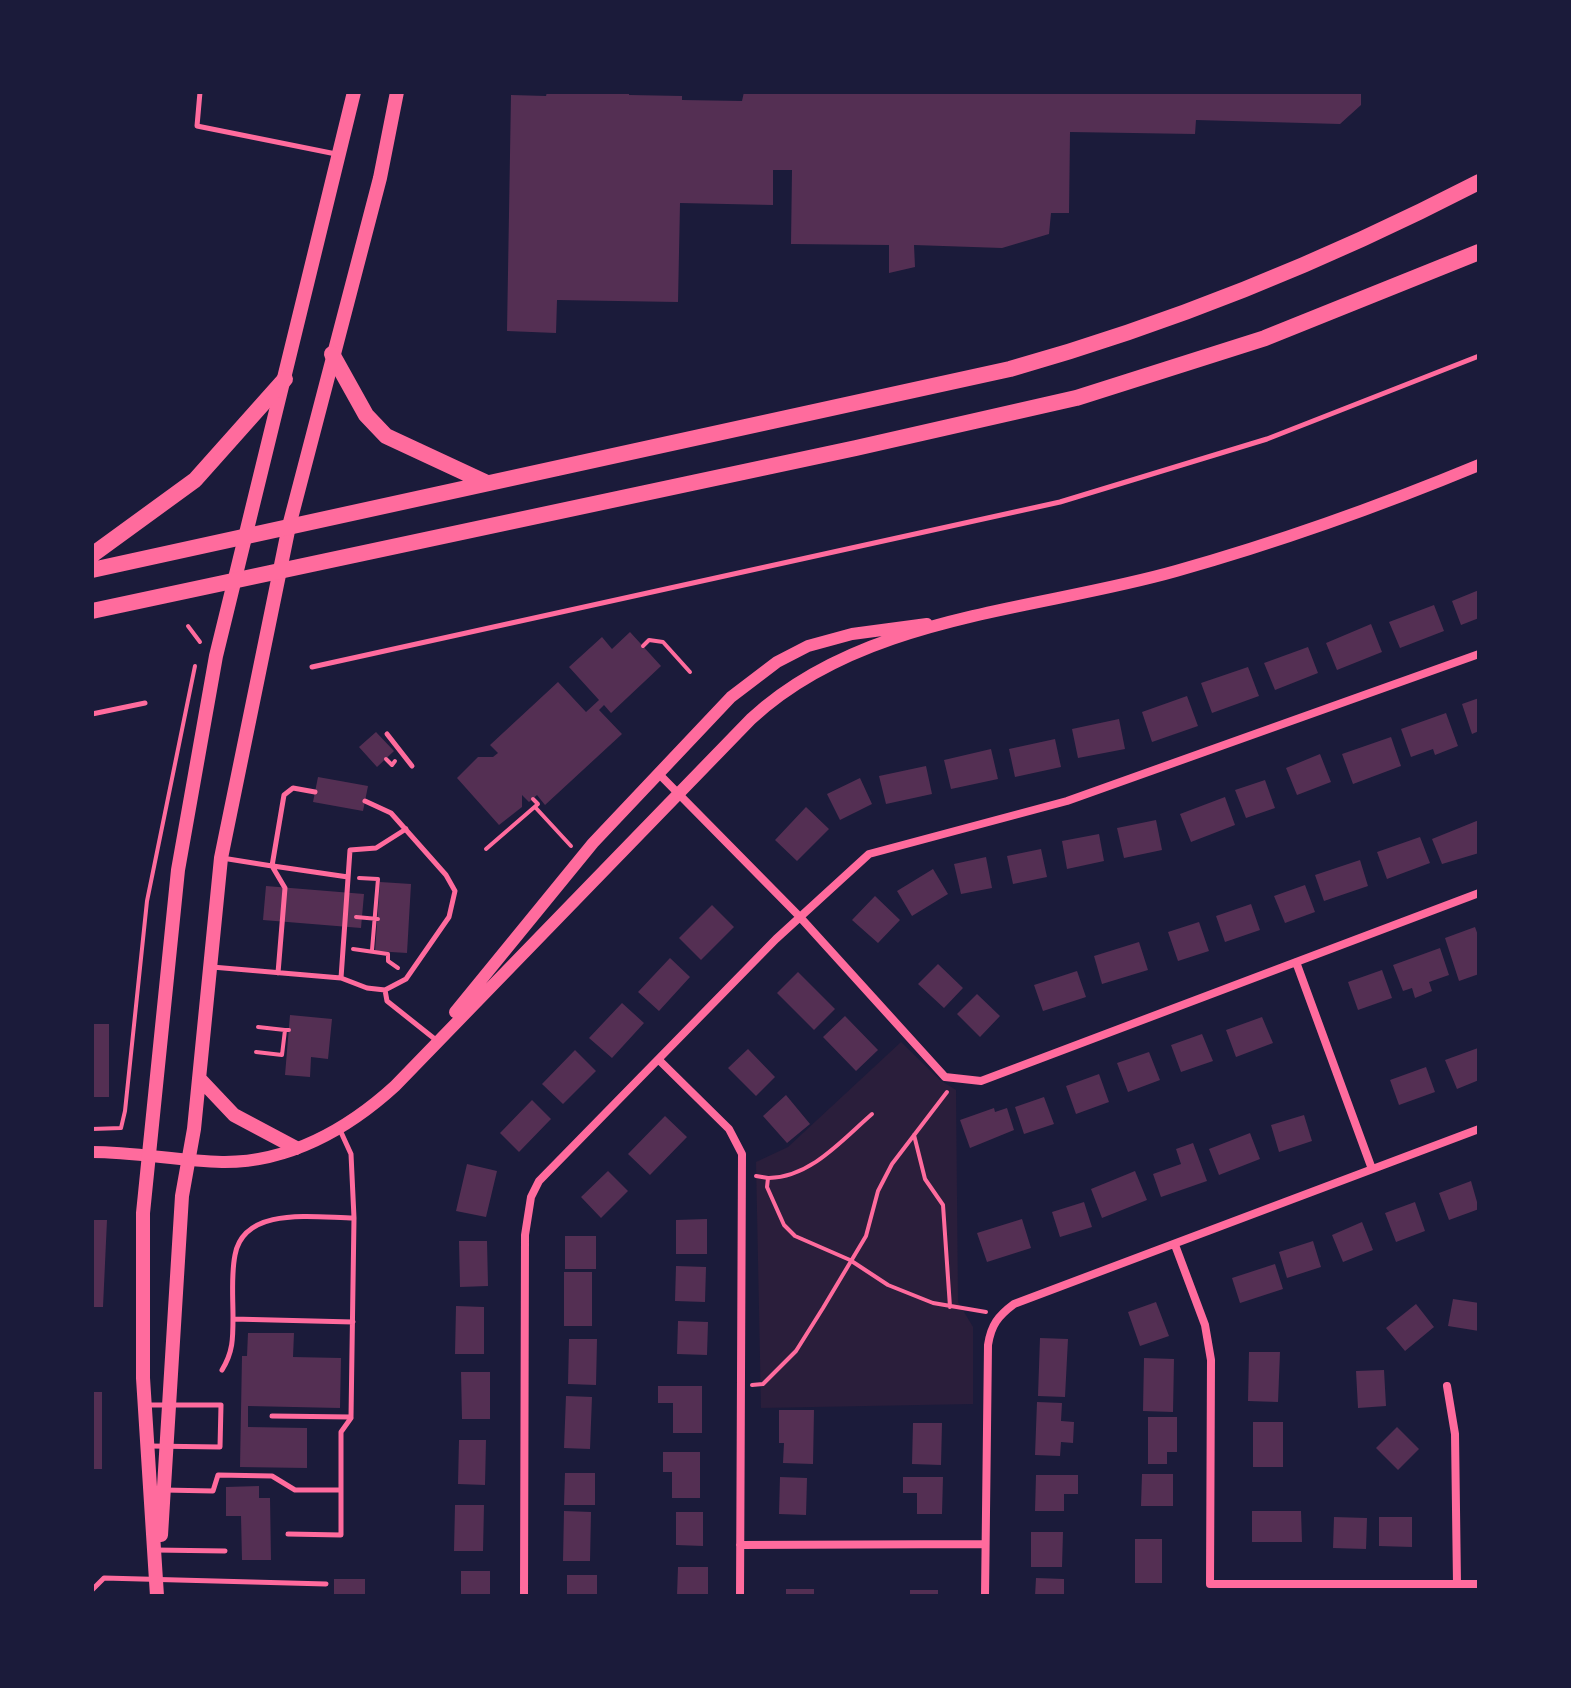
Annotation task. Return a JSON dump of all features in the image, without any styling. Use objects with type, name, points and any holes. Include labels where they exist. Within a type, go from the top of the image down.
[{"type":"main road","points":[[158,1490],[148,1446],[145,1405],[142,1234],[183,833],[216,656],[354,92]]},
{"type":"main road","points":[[157,1596],[158,1490],[168,1446],[182,1196],[199,1078],[221,858],[289,526],[380,178],[397,92]]},
{"type":"main road","points":[[92,570],[933,388],[1094,345],[1286,274],[1479,182]]},
{"type":"main road","points":[[92,611],[971,424],[1076,398],[1265,338],[1479,252]]},
{"type":"main road","points":[[332,354],[366,415],[386,436],[487,483]]},
{"type":"main road","points":[[92,555],[195,480],[285,379]]},
{"type":"main road","points":[[199,1078],[234,1115],[296,1148]]},
{"type":"street","points":[[92,1152],[228,1162],[296,1148],[339,1129],[395,1086],[677,793],[758,712],[792,686],[875,647],[961,620],[1175,571],[1362,511],[1479,465]]},
{"type":"street","points":[[436,1040],[593,843],[731,697],[786,656],[834,638],[961,620]]},
{"type":"street","points":[[524,1596],[525,1235],[528,1207],[539,1181],[799,916],[869,854],[1067,801],[1479,654]]},
{"type":"street","points":[[658,773],[799,916],[945,1077],[956,1080],[981,1081],[1479,893]]},
{"type":"street","points":[[1296,962],[1372,1169]]},
{"type":"street","points":[[660,1061],[737,1140],[743,1175],[740,1596]]},
{"type":"street","points":[[985,1596],[988,1345],[991,1328],[1001,1314],[1014,1304],[1479,1129]]},
{"type":"street","points":[[1175,1245],[1205,1325],[1211,1360],[1210,1584],[1479,1584]]},
{"type":"street","points":[[1447,1386],[1455,1434],[1457,1584]]},
{"type":"street","points":[[740,1545],[985,1544]]},
{"type":"lane","points":[[200,92],[197,126],[340,155]]},
{"type":"lane","points":[[312,667],[1060,502],[1185,467],[1288,432],[1479,356]]},
{"type":"lane","points":[[92,714],[145,703]]},
{"type":"lane","points":[[387,734],[412,766]]},
{"type":"lane","points":[[278,973],[285,888],[272,866],[276,840],[286,792],[297,788],[315,792]]},
{"type":"lane","points":[[211,966],[341,978],[367,988],[385,990],[406,979],[455,903],[449,880],[406,829],[386,809],[365,801]]},
{"type":"lane","points":[[341,978],[350,850],[376,848],[406,829]]},
{"type":"lane","points":[[221,858],[348,877]]},
{"type":"lane","points":[[385,990],[387,1001],[436,1040]]},
{"type":"lane","points":[[288,1534],[341,1535],[341,1432],[351,1417],[354,1218],[351,1154],[339,1129]]},
{"type":"lane","points":[[222,1370],[233,1353],[235,1254],[250,1229],[274,1220],[354,1218]]},
{"type":"lane","points":[[233,1319],[353,1322]]},
{"type":"lane","points":[[145,1405],[221,1405],[220,1447],[148,1446]]},
{"type":"lane","points":[[272,1416],[351,1417]]},
{"type":"lane","points":[[158,1490],[213,1491],[218,1475],[272,1476],[295,1490],[341,1490]]},
{"type":"lane","points":[[157,1550],[225,1551]]},
{"type":"lane","points":[[93,1593],[104,1578],[190,1579],[213,1584],[326,1584]]},
{"type":"path","points":[[188,626],[201,641],[198,652]]},
{"type":"path","points":[[643,646],[649,640],[663,642],[690,672]]},
{"type":"path","points":[[92,1129],[121,1128],[147,901],[196,661]]},
{"type":"path","points":[[486,849],[538,804],[533,799]]},
{"type":"path","points":[[535,807],[572,846]]},
{"type":"path","points":[[348,877],[378,879],[372,950],[388,954],[388,961],[399,969]]},
{"type":"path","points":[[256,1052],[282,1055],[287,1030],[258,1027]]},
{"type":"path","points":[[742,1386],[763,1384],[796,1351],[866,1236],[878,1191],[914,1135],[956,1080]]},
{"type":"path","points":[[743,1175],[789,1177],[814,1164],[872,1114]]},
{"type":"path","points":[[914,1135],[925,1179],[943,1205],[950,1307]]},
{"type":"path","points":[[768,1178],[784,1225],[795,1236],[850,1260],[888,1285],[950,1307],[1001,1314]]},
{"type":"shaded area","points":[[901,1042],[940,1080],[956,1090],[958,1302],[973,1327],[973,1404],[761,1408],[756,1162],[788,1147]]},
{"type":"building","points":[[547,92],[629,92],[629,95],[682,96],[682,100],[742,101],[744,92],[1361,92],[1361,105],[1340,124],[1196,120],[1195,134],[1070,132],[1069,213],[1051,213],[1049,234],[1002,248],[914,245],[915,267],[889,273],[889,245],[791,244],[792,170],[773,170],[773,205],[680,203],[678,302],[557,300],[556,333],[507,331],[511,95],[546,96]]},
{"type":"building","points":[[1479,590],[1479,618],[1461,625],[1452,601]]},
{"type":"building","points":[[1434,605],[1444,631],[1400,648],[1389,622]]},
{"type":"building","points":[[1371,624],[1382,652],[1337,670],[1326,643]]},
{"type":"building","points":[[630,632],[661,666],[611,713],[604,705],[599,710],[622,734],[545,805],[537,795],[529,802],[522,795],[522,807],[499,825],[457,778],[478,757],[493,757],[498,753],[490,745],[558,682],[586,712],[599,700],[569,667],[602,637],[612,649]]},
{"type":"building","points":[[1308,647],[1318,673],[1275,690],[1264,663]]},
{"type":"building","points":[[1248,667],[1259,696],[1212,713],[1201,683]]},
{"type":"building","points":[[1187,696],[1198,726],[1152,742],[1142,712]]},
{"type":"building","points":[[1479,698],[1479,731],[1472,734],[1462,704]]},
{"type":"building","points":[[1446,713],[1458,746],[1435,755],[1433,749],[1411,757],[1401,729]]},
{"type":"building","points":[[1119,719],[1125,749],[1078,758],[1072,729]]},
{"type":"building","points":[[376,732],[394,751],[377,767],[359,747]]},
{"type":"building","points":[[1391,737],[1401,766],[1353,784],[1342,754]]},
{"type":"building","points":[[1055,739],[1061,767],[1015,777],[1009,749]]},
{"type":"building","points":[[991,749],[998,779],[951,789],[944,760]]},
{"type":"building","points":[[1320,754],[1331,782],[1297,795],[1286,768]]},
{"type":"building","points":[[926,766],[932,794],[886,804],[879,776]]},
{"type":"building","points":[[318,777],[368,786],[363,811],[313,802]]},
{"type":"building","points":[[860,778],[872,804],[840,820],[827,794]]},
{"type":"building","points":[[1265,780],[1275,808],[1246,818],[1235,790]]},
{"type":"building","points":[[1225,797],[1235,825],[1191,842],[1180,814]]},
{"type":"building","points":[[806,807],[829,829],[797,861],[775,840]]},
{"type":"building","points":[[1156,820],[1162,850],[1124,858],[1117,828]]},
{"type":"building","points":[[1479,820],[1479,853],[1442,864],[1432,839]]},
{"type":"building","points":[[1099,834],[1104,861],[1067,869],[1062,841]]},
{"type":"building","points":[[1420,837],[1430,863],[1387,879],[1377,852]]},
{"type":"building","points":[[1041,849],[1047,877],[1013,884],[1007,856]]},
{"type":"building","points":[[986,857],[992,888],[961,894],[954,864]]},
{"type":"building","points":[[1360,860],[1368,886],[1324,901],[1315,875]]},
{"type":"building","points":[[933,869],[948,894],[912,916],[897,891]]},
{"type":"building","points":[[380,882],[411,884],[407,953],[375,951]]},
{"type":"building","points":[[1305,885],[1315,912],[1285,923],[1274,896]]},
{"type":"building","points":[[266,886],[364,894],[361,928],[263,920]]},
{"type":"building","points":[[875,896],[900,920],[878,943],[852,920]]},
{"type":"building","points":[[1251,904],[1260,930],[1225,942],[1216,916]]},
{"type":"building","points":[[712,905],[734,927],[701,960],[679,938]]},
{"type":"building","points":[[1199,922],[1209,951],[1178,961],[1168,932]]},
{"type":"building","points":[[1475,927],[1479,938],[1479,974],[1459,981],[1445,938]]},
{"type":"building","points":[[1139,942],[1148,970],[1102,984],[1094,956]]},
{"type":"building","points":[[1440,948],[1449,975],[1429,982],[1432,991],[1415,998],[1412,988],[1403,991],[1393,965]]},
{"type":"building","points":[[670,958],[690,977],[659,1011],[638,992]]},
{"type":"building","points":[[938,964],[963,988],[944,1008],[918,984]]},
{"type":"building","points":[[1382,970],[1392,998],[1358,1010],[1348,982]]},
{"type":"building","points":[[1077,971],[1086,997],[1043,1011],[1034,985]]},
{"type":"building","points":[[798,972],[835,1009],[814,1030],[777,993]]},
{"type":"building","points":[[977,994],[1000,1016],[980,1037],[957,1014]]},
{"type":"building","points":[[622,1003],[644,1023],[612,1058],[589,1038]]},
{"type":"building","points":[[290,1015],[332,1019],[328,1059],[311,1057],[310,1077],[285,1075]]},
{"type":"building","points":[[845,1016],[878,1050],[856,1071],[823,1037]]},
{"type":"building","points":[[1262,1017],[1273,1043],[1236,1057],[1226,1030]]},
{"type":"building","points":[[92,1024],[109,1024],[109,1097],[92,1097]]},
{"type":"building","points":[[1202,1034],[1213,1061],[1181,1072],[1171,1045]]},
{"type":"building","points":[[1478,1048],[1479,1080],[1457,1089],[1445,1060]]},
{"type":"building","points":[[748,1049],[775,1077],[756,1096],[728,1068]]},
{"type":"building","points":[[575,1050],[596,1071],[563,1104],[542,1084]]},
{"type":"building","points":[[1149,1052],[1160,1080],[1128,1092],[1117,1063]]},
{"type":"building","points":[[1426,1067],[1435,1092],[1399,1105],[1390,1080]]},
{"type":"building","points":[[1099,1074],[1109,1102],[1076,1114],[1066,1086]]},
{"type":"building","points":[[786,1095],[810,1124],[787,1143],[763,1116]]},
{"type":"building","points":[[1044,1097],[1054,1124],[1024,1134],[1015,1107]]},
{"type":"building","points":[[532,1100],[551,1119],[519,1152],[500,1133]]},
{"type":"building","points":[[994,1108],[995,1112],[1007,1108],[1014,1130],[970,1148],[960,1120]]},
{"type":"building","points":[[1304,1115],[1312,1141],[1279,1152],[1271,1125]]},
{"type":"building","points":[[665,1116],[687,1137],[650,1175],[628,1154]]},
{"type":"building","points":[[1250,1133],[1260,1159],[1219,1175],[1209,1149]]},
{"type":"building","points":[[1193,1143],[1207,1181],[1161,1197],[1153,1174],[1181,1164],[1176,1149]]},
{"type":"building","points":[[467,1164],[497,1171],[486,1217],[456,1211]]},
{"type":"building","points":[[608,1171],[628,1191],[601,1218],[581,1197]]},
{"type":"building","points":[[1135,1171],[1147,1200],[1102,1218],[1091,1189]]},
{"type":"building","points":[[1471,1181],[1479,1209],[1449,1220],[1439,1193]]},
{"type":"building","points":[[1084,1202],[1092,1227],[1060,1237],[1052,1212]]},
{"type":"building","points":[[1415,1202],[1425,1231],[1396,1242],[1385,1213]]},
{"type":"building","points":[[707,1219],[707,1254],[676,1254],[676,1220]]},
{"type":"building","points":[[1022,1219],[1031,1248],[987,1262],[977,1233]]},
{"type":"building","points":[[92,1220],[107,1220],[103,1307],[92,1307]]},
{"type":"building","points":[[1362,1222],[1373,1250],[1343,1262],[1332,1235]]},
{"type":"building","points":[[565,1236],[596,1236],[596,1269],[565,1269]]},
{"type":"building","points":[[459,1241],[487,1241],[488,1286],[460,1287]]},
{"type":"building","points":[[1313,1241],[1321,1267],[1287,1278],[1279,1252]]},
{"type":"building","points":[[1275,1264],[1283,1289],[1240,1303],[1232,1278]]},
{"type":"building","points":[[676,1266],[706,1267],[705,1302],[675,1301]]},
{"type":"building","points":[[564,1272],[592,1272],[592,1326],[564,1326]]},
{"type":"building","points":[[1453,1299],[1479,1303],[1479,1331],[1448,1326]]},
{"type":"building","points":[[1156,1302],[1169,1336],[1140,1346],[1128,1312]]},
{"type":"building","points":[[1416,1304],[1434,1327],[1405,1351],[1386,1328]]},
{"type":"building","points":[[456,1306],[484,1307],[484,1354],[455,1354]]},
{"type":"building","points":[[678,1321],[708,1322],[707,1355],[677,1354]]},
{"type":"building","points":[[248,1333],[294,1333],[293,1357],[341,1358],[340,1408],[248,1406],[248,1427],[307,1428],[307,1468],[240,1467],[242,1356],[247,1356]]},
{"type":"building","points":[[1040,1338],[1068,1339],[1065,1397],[1038,1396]]},
{"type":"building","points":[[569,1339],[597,1339],[596,1385],[568,1384]]},
{"type":"building","points":[[1249,1352],[1280,1352],[1278,1402],[1248,1401]]},
{"type":"building","points":[[1144,1358],[1174,1359],[1173,1412],[1143,1411]]},
{"type":"building","points":[[1384,1370],[1386,1406],[1358,1408],[1356,1371]]},
{"type":"building","points":[[461,1372],[490,1372],[490,1419],[462,1419]]},
{"type":"building","points":[[658,1386],[702,1386],[702,1433],[673,1433],[673,1403],[658,1403]]},
{"type":"building","points":[[92,1392],[102,1392],[102,1469],[92,1469]]},
{"type":"building","points":[[566,1396],[592,1397],[590,1449],[564,1448]]},
{"type":"building","points":[[1037,1402],[1062,1403],[1061,1421],[1074,1422],[1073,1443],[1061,1442],[1060,1456],[1035,1455]]},
{"type":"building","points":[[779,1410],[814,1410],[813,1464],[783,1463],[784,1443],[779,1443]]},
{"type":"building","points":[[1148,1417],[1177,1417],[1177,1452],[1167,1452],[1167,1464],[1148,1464]]},
{"type":"building","points":[[1253,1422],[1283,1422],[1283,1467],[1253,1467]]},
{"type":"building","points":[[913,1423],[942,1423],[941,1465],[912,1464]]},
{"type":"building","points":[[1397,1427],[1419,1449],[1398,1470],[1376,1448]]},
{"type":"building","points":[[459,1440],[486,1440],[485,1485],[458,1484]]},
{"type":"building","points":[[663,1452],[700,1452],[700,1498],[672,1498],[672,1472],[663,1472]]},
{"type":"building","points":[[565,1473],[595,1473],[595,1505],[564,1505]]},
{"type":"building","points":[[1142,1474],[1173,1474],[1173,1506],[1141,1506]]},
{"type":"building","points":[[1036,1475],[1078,1475],[1078,1494],[1064,1494],[1064,1511],[1035,1511]]},
{"type":"building","points":[[780,1477],[807,1478],[806,1515],[779,1514]]},
{"type":"building","points":[[903,1477],[943,1477],[942,1514],[917,1514],[917,1493],[903,1493]]},
{"type":"building","points":[[259,1486],[259,1498],[270,1498],[271,1560],[242,1560],[241,1516],[226,1516],[226,1487]]},
{"type":"building","points":[[455,1505],[484,1505],[483,1551],[454,1551]]},
{"type":"building","points":[[564,1511],[591,1512],[590,1561],[563,1561]]},
{"type":"building","points":[[1252,1511],[1301,1511],[1302,1542],[1252,1542]]},
{"type":"building","points":[[676,1512],[703,1512],[703,1546],[676,1545]]},
{"type":"building","points":[[1334,1517],[1367,1518],[1366,1549],[1333,1548]]},
{"type":"building","points":[[1379,1517],[1412,1517],[1412,1547],[1379,1546]]},
{"type":"building","points":[[1031,1532],[1063,1532],[1062,1567],[1031,1567]]},
{"type":"building","points":[[1135,1539],[1162,1539],[1162,1583],[1135,1583]]},
{"type":"building","points":[[678,1567],[708,1567],[708,1596],[677,1596]]},
{"type":"building","points":[[461,1571],[490,1571],[490,1596],[461,1596]]},
{"type":"building","points":[[567,1575],[597,1575],[597,1596],[567,1596]]},
{"type":"building","points":[[1036,1578],[1064,1579],[1064,1596],[1035,1596]]},
{"type":"building","points":[[334,1579],[365,1579],[365,1596],[334,1596]]},
{"type":"building","points":[[786,1589],[814,1589],[814,1596],[786,1596]]},
{"type":"building","points":[[910,1590],[938,1590],[938,1596],[910,1596]]}]
